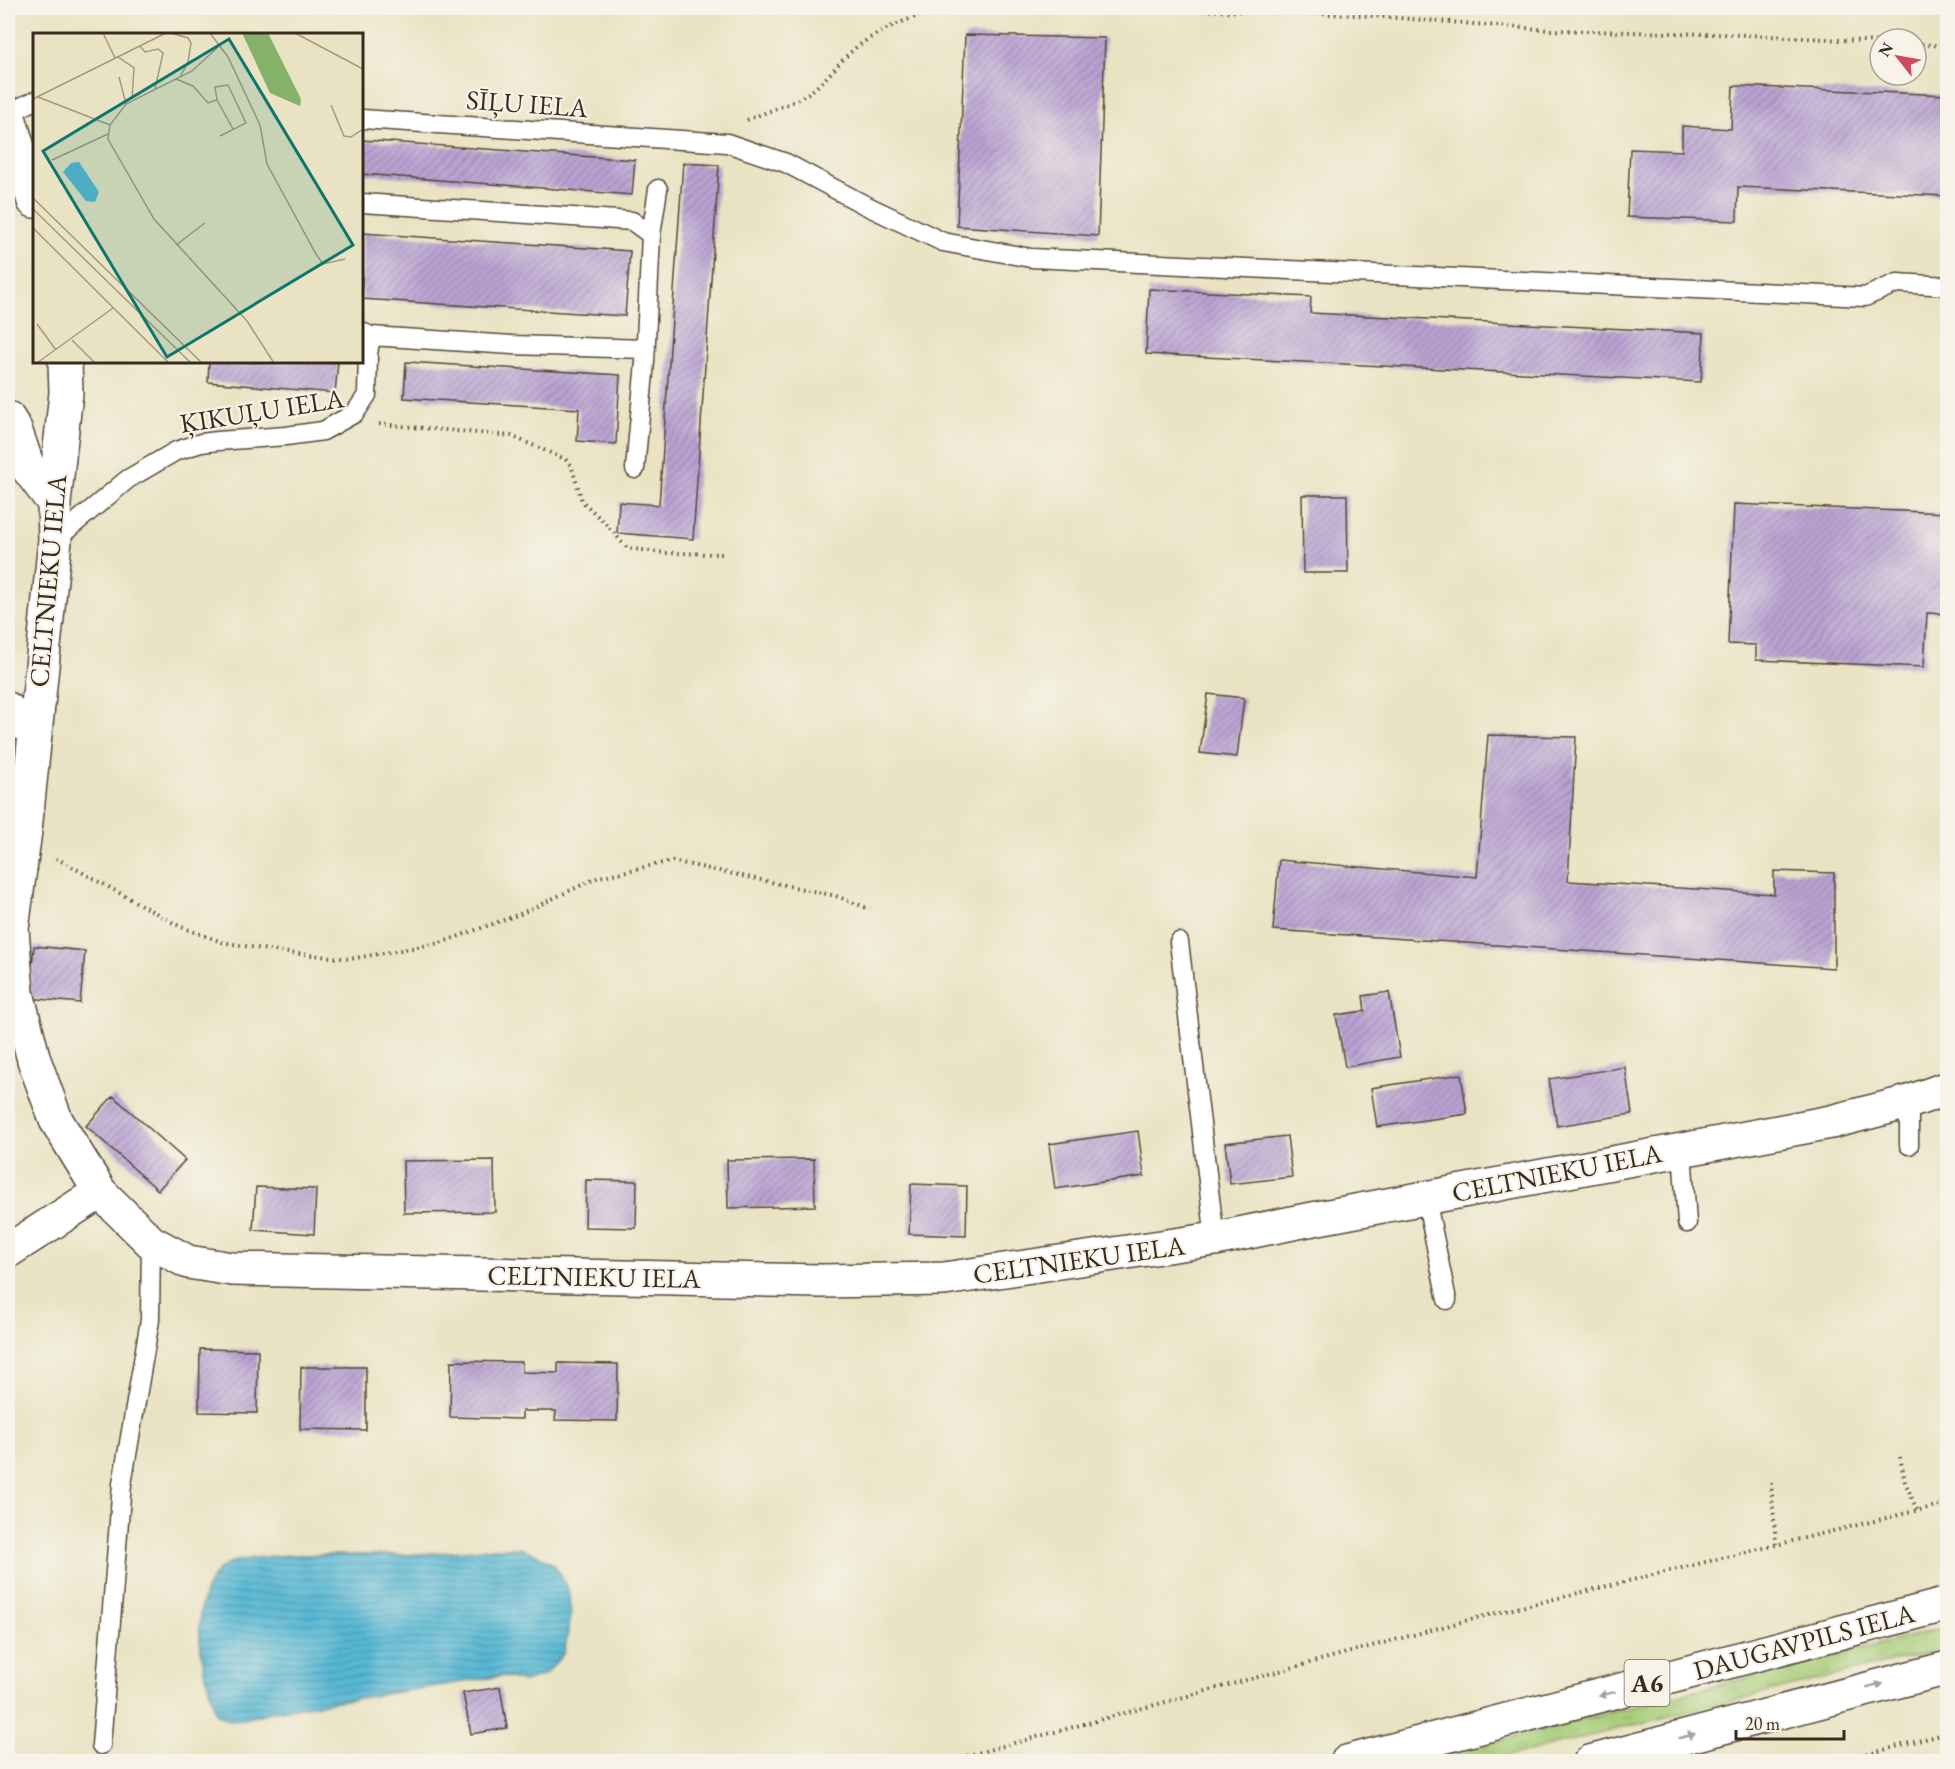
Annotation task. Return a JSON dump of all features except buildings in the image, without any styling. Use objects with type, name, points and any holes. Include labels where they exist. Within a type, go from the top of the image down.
[{"type":"main road","points":[[8,113],[33,198]]},
{"type":"main road","name":"CELTNIEKU IELA","points":[[65,363],[66,393],[54,503],[55,540],[24,841],[10,927],[12,992],[56,1120],[100,1192],[151,1242],[188,1262],[232,1269],[821,1281],[944,1279],[1215,1239],[1831,1122],[1909,1102],[1947,1089]]},
{"type":"main road","points":[[8,418],[15,429],[29,470],[54,503]]},
{"type":"main road","points":[[8,709],[18,721],[35,730]]},
{"type":"main road","points":[[8,1251],[100,1192]]},
{"type":"main road","name":"DAUGAVPILS IELA","points":[[1347,1761],[1947,1604]]},
{"type":"main road","name":"A6","points":[[1590,1761],[1947,1668]]},
{"type":"lane","points":[[8,113],[33,101]]},
{"type":"lane","name":"SĪĻU IELA","points":[[363,119],[727,143],[786,163],[862,204],[943,242],[1031,258],[1865,297],[1897,283],[1947,286]]},
{"type":"lane","points":[[635,469],[646,349],[651,235],[658,189]]},
{"type":"lane","points":[[363,204],[632,221],[651,235]]},
{"type":"lane","points":[[338,421],[355,413],[367,394],[366,334],[512,345],[646,349]]},
{"type":"lane","name":"ĶIKUĻU IELA","points":[[55,540],[128,479],[176,451],[201,443],[323,431],[338,421]]},
{"type":"lane","points":[[1179,942],[1215,1239]]},
{"type":"lane","points":[[1909,1102],[1909,1145]]},
{"type":"lane","points":[[1682,1150],[1687,1223]]},
{"type":"lane","points":[[1426,1198],[1447,1300]]},
{"type":"lane","points":[[101,1745],[122,1484],[150,1320],[151,1242]]},
{"type":"path","points":[[746,120],[790,103],[814,89],[858,46],[903,21],[947,8]]},
{"type":"path","points":[[1119,8],[1359,15],[1550,30],[1750,35],[1868,41]]},
{"type":"path","points":[[1928,45],[1947,46]]},
{"type":"path","name":"ĶIKUĻU IELA","points":[[338,421],[511,436],[565,459],[571,465],[582,501],[627,548],[665,553],[725,554]]},
{"type":"path","points":[[24,841],[181,927],[222,942],[280,952],[350,959],[440,943],[520,914],[599,877],[672,861],[836,896],[870,909]]},
{"type":"path","points":[[1900,1457],[1905,1482],[1917,1510]]},
{"type":"path","points":[[1771,1484],[1776,1544]]},
{"type":"path","points":[[944,1761],[1472,1619],[1947,1503]]},
{"type":"path","points":[[1838,1761],[1947,1733]]},
{"type":"green space","points":[[1947,1627],[1947,1648],[1488,1761],[1420,1761]]},
{"type":"water","points":[[520,1548],[536,1554],[554,1565],[568,1588],[571,1617],[564,1653],[546,1674],[524,1682],[502,1676],[273,1711],[244,1719],[229,1720],[216,1713],[200,1643],[201,1608],[206,1591],[215,1574],[227,1564],[287,1555],[383,1555]]}]
